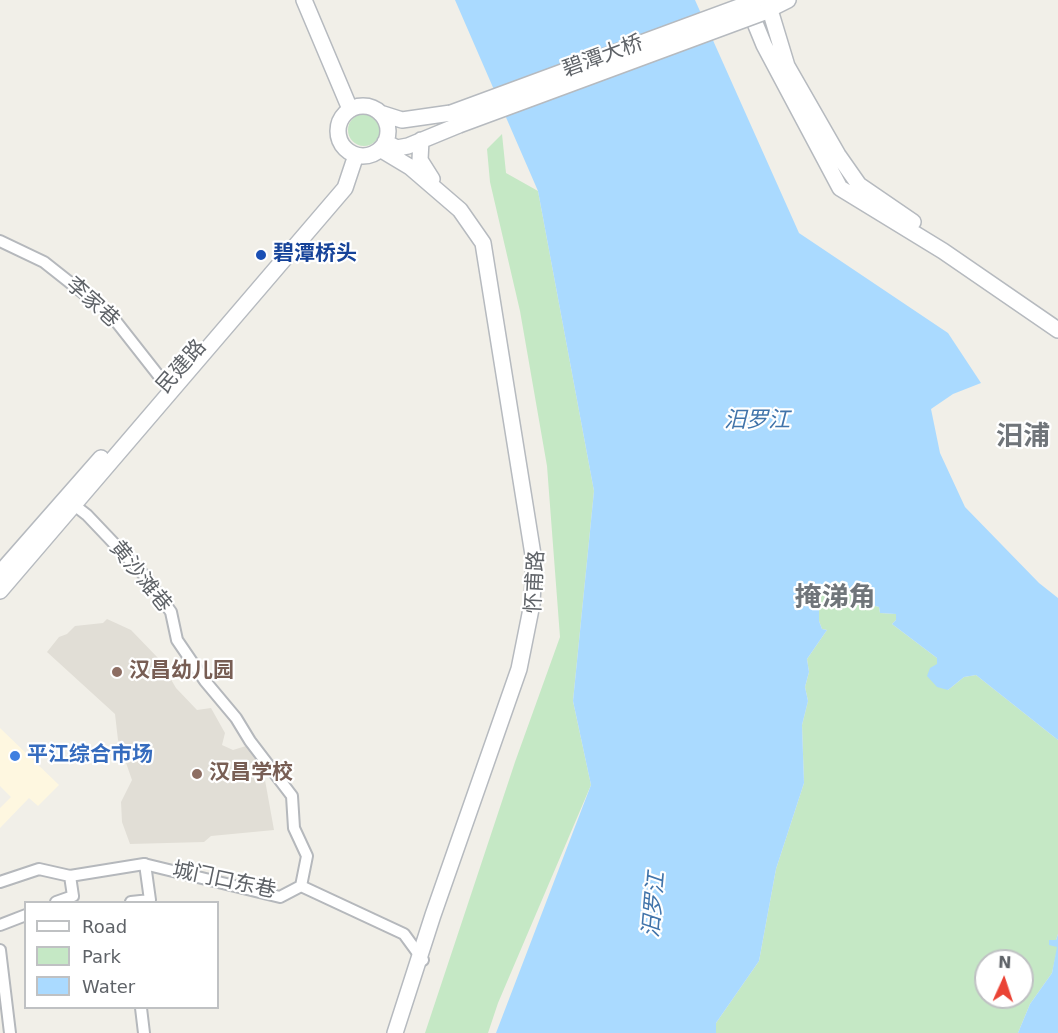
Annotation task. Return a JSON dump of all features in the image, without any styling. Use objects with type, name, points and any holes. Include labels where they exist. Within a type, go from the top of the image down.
[{"type":"main road","points":[[304,0],[354,108]]},
{"type":"main road","points":[[313,0],[354,108]]},
{"type":"main road","name":"碧潭大桥","points":[[455,119],[760,4],[788,0]]},
{"type":"main road","points":[[760,4],[787,66],[837,155],[860,185],[1058,323]]},
{"type":"main road","points":[[760,4],[764,45],[840,188],[943,251],[1058,330]]},
{"type":"main road","points":[[365,106],[402,120],[455,119],[422,140],[397,148],[382,146],[364,156],[352,153],[339,138],[340,121],[354,108],[365,106]]},
{"type":"main road","points":[[380,113],[387,127],[382,146]]},
{"type":"main road","name":"怀甫路","points":[[401,1033],[440,910],[525,672],[537,604],[539,569],[537,529],[490,240],[465,206],[431,177],[420,160],[422,140]]},
{"type":"main road","points":[[382,146],[410,166],[460,210],[483,243],[534,561],[532,604],[519,669],[433,915],[423,961],[395,1033]]},
{"type":"main road","points":[[0,591],[69,501],[345,188],[352,153]]},
{"type":"main road","name":"民建路","points":[[0,573],[69,501],[337,183],[352,153]]},
{"type":"street","name":"李家巷","points":[[0,241],[44,262],[111,315],[166,385]]},
{"type":"street","name":"黄沙滩巷","points":[[69,501],[87,515],[145,576],[171,612],[177,640],[188,657],[292,796],[294,828],[307,856],[301,886]]},
{"type":"street","name":"城门口东巷","points":[[0,882],[39,869],[70,876],[145,864],[280,897],[301,886],[404,934],[423,961]]},
{"type":"street","points":[[144,901],[150,900],[145,864]]},
{"type":"street","points":[[61,901],[73,896],[70,876]]},
{"type":"street","points":[[0,925],[24,916]]},
{"type":"street","points":[[0,950],[10,1033]]},
{"type":"street","points":[[141,1009],[144,1033]]},
{"type":"shaded area","name":"汉昌学校","points":[[107,619],[131,630],[159,659],[176,688],[197,710],[211,708],[225,733],[222,745],[233,750],[246,746],[263,769],[274,830],[211,836],[204,842],[130,844],[122,822],[121,802],[132,780],[118,740],[115,714],[47,652],[59,637],[67,634],[75,626],[103,623]]},
{"type":"shaded area","name":"平江综合市场","points":[[0,728],[59,785],[38,806],[29,798],[0,828],[0,808],[11,797],[0,786]]},
{"type":"green space","points":[[364,114],[376,118],[380,130],[376,142],[364,146],[352,142],[348,130],[352,118]]},
{"type":"green space","points":[[502,134],[506,173],[538,191],[594,491],[573,701],[591,785],[498,1003],[488,1033],[425,1033],[515,762],[560,637],[547,466],[520,311],[490,182],[487,149]]},
{"type":"green space","points":[[838,582],[867,598],[872,605],[879,607],[880,613],[896,614],[896,620],[892,624],[937,658],[948,690],[964,677],[976,675],[1058,740],[1058,934],[1056,940],[1050,940],[1058,946],[1052,973],[1034,998],[1034,949],[974,949],[974,1009],[1028,1009],[1018,1033],[716,1033],[716,1023],[759,961],[776,869],[804,783],[802,725],[808,701],[805,687],[809,672],[807,659],[827,630],[822,629],[819,621],[819,593]]},
{"type":"water","name":"汨罗江","points":[[455,0],[695,0],[799,233],[948,333],[981,383],[953,394],[931,409],[940,453],[965,507],[1039,583],[1058,598],[1058,740],[976,675],[964,677],[948,690],[937,687],[927,676],[930,668],[937,664],[937,658],[892,624],[896,620],[896,614],[880,613],[879,607],[872,605],[867,598],[838,582],[819,593],[819,621],[822,629],[827,630],[807,659],[809,672],[805,687],[808,701],[802,725],[804,783],[776,869],[759,961],[716,1023],[716,1033],[496,1033],[591,785],[573,701],[594,491],[538,191]]},
{"type":"water","points":[[1058,934],[1058,1033],[1018,1033],[1028,1009],[1034,1009],[1034,998],[1052,973],[1057,947],[1049,945],[1049,940],[1056,940]]},
{"type":"place","name":"碧潭桥头","points":[[261,255]]},
{"type":"place","name":"汉昌幼儿园","points":[[117,672]]},
{"type":"place","name":"平江综合市场","points":[[15,756]]},
{"type":"place","name":"汉昌学校","points":[[197,774]]},
{"type":"district","name":"汨浦","points":[[1023,438]]},
{"type":"district","name":"掩涕角","points":[[835,599]]}]
